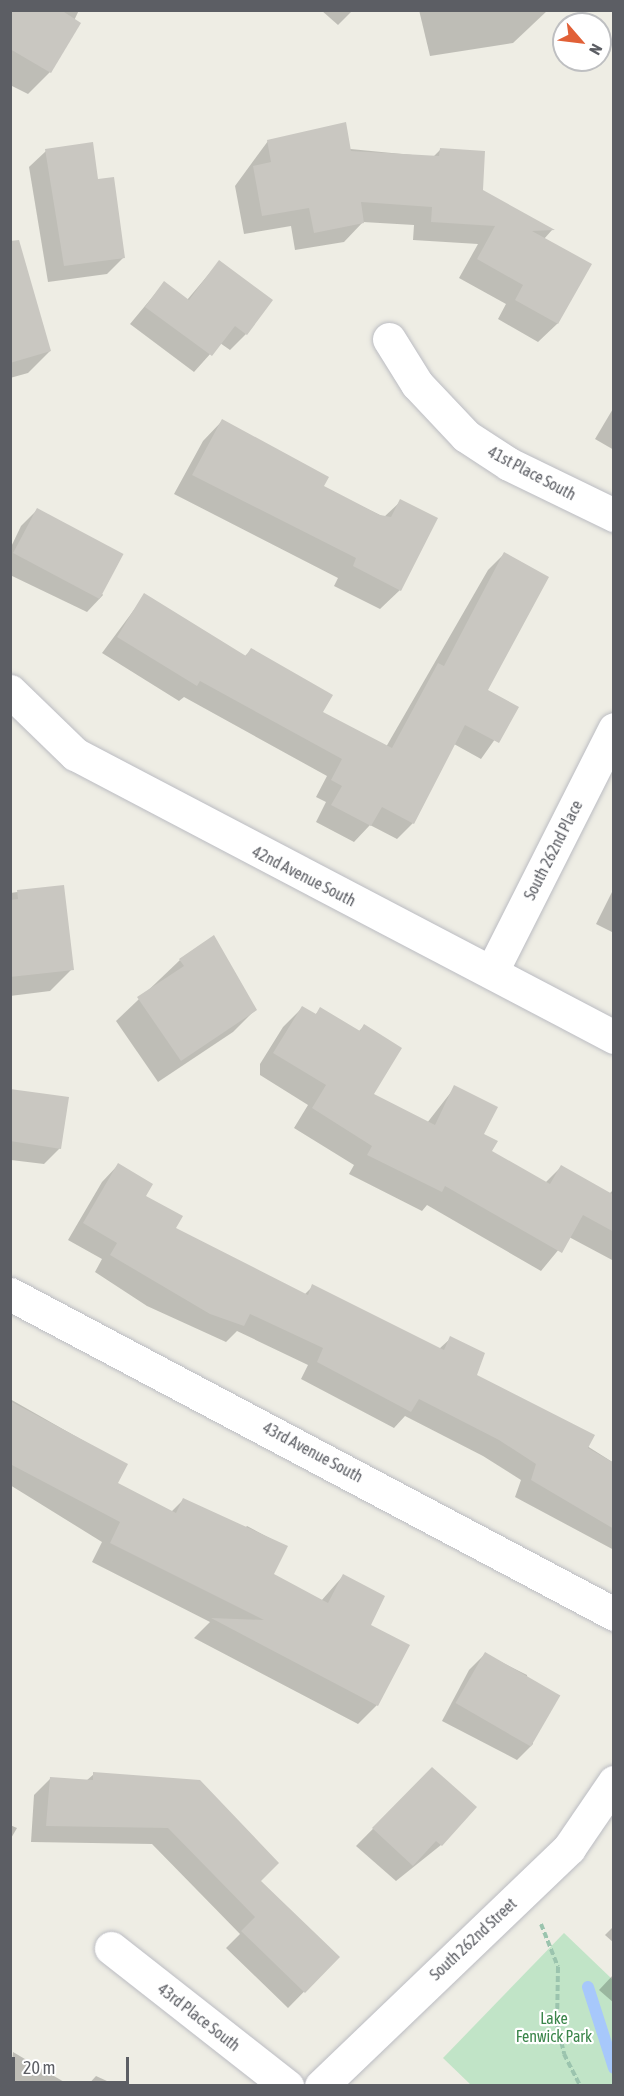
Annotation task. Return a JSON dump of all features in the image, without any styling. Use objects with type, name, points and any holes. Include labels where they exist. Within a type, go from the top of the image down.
[{"type":"street","name":"41st Place South","points":[[389,339],[417,384],[466,436],[509,464],[614,515]]},
{"type":"street","name":"42nd Avenue South","points":[[10,691],[75,754],[614,1037]]},
{"type":"street","name":"South 262nd Place","points":[[492,971],[614,729]]},
{"type":"street","name":"43rd Avenue South","points":[[10,1294],[614,1614]]},
{"type":"street","name":"South 262nd Street","points":[[321,2085],[569,1848],[614,1782]]},
{"type":"street","name":"43rd Place South","points":[[111,1948],[287,2085]]},
{"type":"path","points":[[521,1894],[558,1966],[557,2025],[580,2085]]},
{"type":"green space","name":"Lake Fenwick Park","points":[[564,1933],[613,1980],[613,2085],[471,2085],[443,2058]]},
{"type":"building","points":[[10,10],[61,10],[81,23],[51,73],[10,49]]},
{"type":"building","points":[[346,122],[351,151],[439,156],[440,148],[485,151],[483,190],[555,230],[532,231],[592,264],[558,324],[515,300],[523,285],[477,259],[495,226],[431,222],[432,207],[361,202],[364,223],[314,233],[309,208],[262,216],[253,166],[271,162],[267,140]]},
{"type":"building","points":[[93,142],[98,179],[114,177],[125,258],[64,266],[45,149]]},
{"type":"building","points":[[19,240],[51,351],[10,363],[10,241]]},
{"type":"building","points":[[219,260],[273,300],[247,335],[235,326],[212,356],[145,307],[164,281],[189,300]]},
{"type":"building","points":[[222,419],[329,477],[324,486],[380,515],[391,517],[400,499],[438,518],[401,591],[353,566],[356,558],[192,475]]},
{"type":"building","points":[[37,508],[124,554],[100,599],[13,553]]},
{"type":"building","points":[[504,552],[549,577],[488,690],[519,707],[499,743],[465,725],[414,824],[382,807],[371,826],[331,805],[342,786],[331,780],[342,759],[200,681],[197,686],[117,637],[144,593],[246,656],[251,648],[333,695],[323,712],[392,748],[438,663],[444,666]]},
{"type":"building","points":[[64,885],[74,970],[10,977],[10,900],[18,899],[17,890]]},
{"type":"building","points":[[214,935],[257,1010],[181,1061],[137,997],[184,966],[179,959]]},
{"type":"building","points":[[302,1006],[316,1014],[320,1007],[360,1031],[364,1024],[402,1048],[374,1094],[435,1125],[454,1085],[498,1107],[484,1134],[498,1141],[492,1151],[550,1184],[561,1165],[614,1195],[614,1232],[583,1215],[562,1253],[445,1186],[442,1192],[367,1155],[372,1146],[312,1108],[326,1085],[273,1053]]},
{"type":"building","points":[[10,1089],[69,1097],[61,1149],[10,1141]]},
{"type":"building","points":[[118,1163],[153,1184],[146,1196],[183,1216],[176,1228],[308,1295],[312,1284],[444,1350],[450,1336],[485,1353],[477,1375],[595,1435],[588,1448],[614,1463],[614,1529],[531,1480],[536,1464],[499,1440],[419,1399],[411,1412],[317,1362],[323,1348],[250,1314],[244,1326],[210,1314],[110,1255],[117,1243],[83,1223]]},
{"type":"building","points":[[10,1401],[128,1464],[118,1483],[176,1513],[183,1498],[288,1546],[274,1574],[328,1603],[343,1574],[385,1596],[371,1625],[410,1645],[378,1706],[211,1618],[264,1620],[110,1543],[120,1522],[10,1464]]},
{"type":"building","points":[[485,1652],[560,1696],[531,1747],[456,1703]]},
{"type":"building","points":[[432,1767],[477,1807],[442,1846],[436,1841],[413,1866],[372,1828]]},
{"type":"building","points":[[93,1772],[200,1780],[279,1863],[261,1881],[340,1957],[305,1993],[241,1931],[255,1917],[168,1828],[46,1826],[50,1777],[93,1780]]},
{"type":"waterway","points":[[588,1987],[614,2068]]}]
